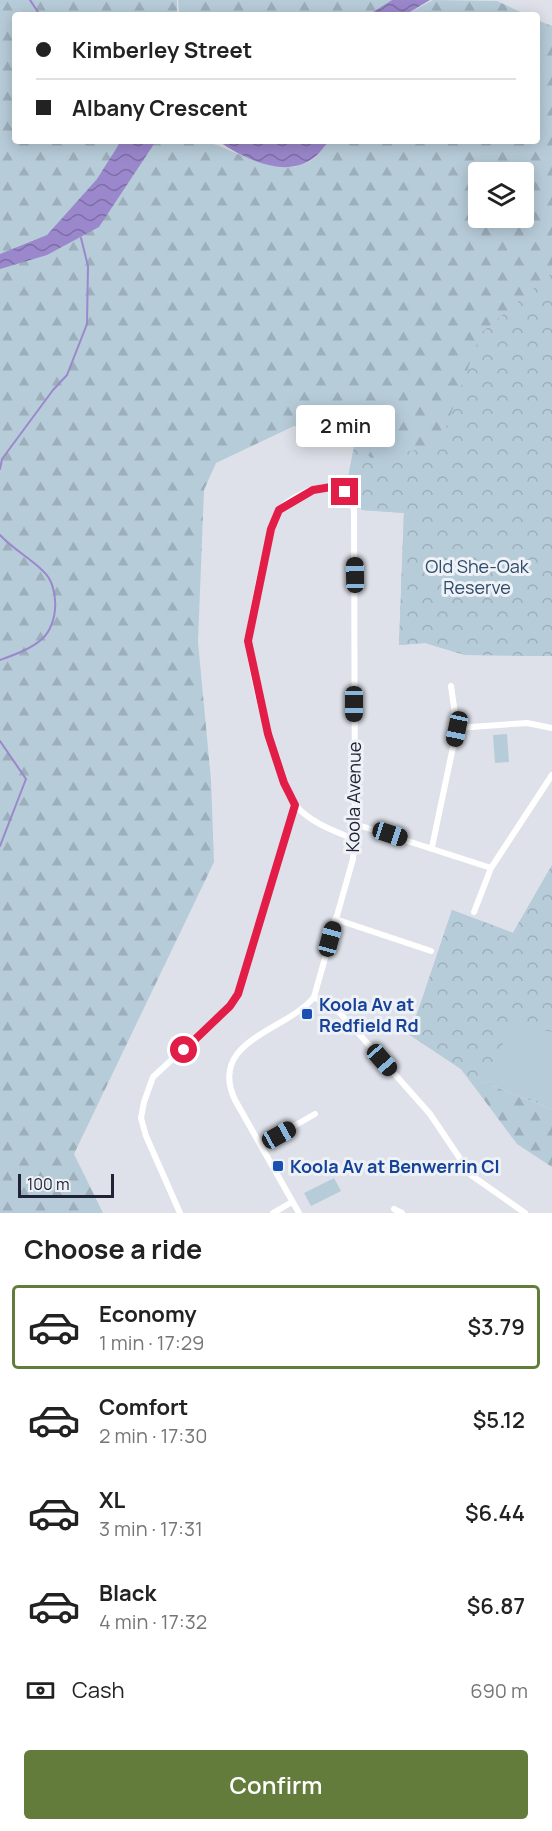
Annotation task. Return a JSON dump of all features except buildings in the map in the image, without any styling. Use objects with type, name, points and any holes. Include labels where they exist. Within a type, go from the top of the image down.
[{"type":"street","name":"Koola Avenue","points":[[295,805],[284,783],[268,734],[248,641],[271,529],[279,510],[313,490],[331,487],[351,498],[355,596],[355,824],[353,858],[314,997]]},
{"type":"street","points":[[432,847],[457,729],[451,686]]},
{"type":"street","points":[[457,729],[527,723],[552,728]]},
{"type":"street","points":[[474,912],[491,868],[552,775]]},
{"type":"street","points":[[180,1213],[146,1136],[141,1118],[153,1077],[230,1006],[238,994],[295,805],[325,827],[354,839]]},
{"type":"street","points":[[355,824],[432,847],[491,868]]},
{"type":"street","points":[[335,919],[431,951]]},
{"type":"street","points":[[299,1213],[230,1089],[230,1069],[238,1051],[246,1044],[298,1013],[314,997],[340,1013],[368,1044],[430,1114],[460,1162],[471,1174],[517,1211],[525,1213]]},
{"type":"street","points":[[261,1145],[315,1114]]},
{"type":"street","points":[[273,1213],[292,1202]]},
{"type":"street","points":[[394,1209],[402,1213]]},
{"type":"green space","points":[[0,0],[177,0],[177,12],[12,12],[12,144],[214,144],[253,160],[286,167],[302,165],[316,157],[326,144],[540,144],[540,21],[552,26],[552,656],[465,655],[425,643],[399,645],[404,513],[362,510],[348,478],[355,441],[294,426],[216,463],[204,490],[198,642],[211,780],[214,862],[74,1154],[103,1213],[0,1213]]},
{"type":"green space","points":[[178,0],[392,0],[373,12],[179,12]]},
{"type":"green space","points":[[433,0],[497,1],[521,12],[411,12]]},
{"type":"green space","name":"Old She-Oak Reserve","points":[[552,273],[552,656],[465,655],[425,643],[399,645],[404,513],[362,510],[348,478],[355,442],[371,458],[439,446],[481,333]]},
{"type":"green space","points":[[507,734],[509,762],[495,763],[493,735]]},
{"type":"green space","points":[[552,865],[480,1081],[552,1109],[552,1167],[517,1144],[461,1069],[410,1035],[452,910],[513,933]]},
{"type":"green space","points":[[552,865],[552,1109],[480,1081],[473,1085],[461,1069],[410,1035],[452,910],[513,933]]},
{"type":"green space","points":[[511,1022],[552,1032],[552,1104],[528,1098],[490,1079]]},
{"type":"green space","points":[[334,1178],[341,1191],[311,1206],[304,1193]]},
{"type":"water","points":[[392,0],[430,0],[410,12],[373,12]]},
{"type":"water","points":[[119,144],[154,144],[99,227],[47,255],[0,269],[0,254],[47,235],[97,179]]},
{"type":"water","points":[[223,144],[326,144],[317,155],[305,163],[291,167],[261,163]]},
{"type":"waterway","points":[[30,0],[38,12]]},
{"type":"waterway","points":[[0,469],[2,459],[53,390],[67,375],[87,324],[88,266],[81,238]]},
{"type":"waterway","points":[[0,535],[43,571],[49,578],[55,595],[54,615],[48,632],[38,643],[28,649],[0,660]]},
{"type":"waterway","points":[[0,741],[26,779],[0,846]]},
{"type":"place","name":"Koola Av at Redfield Rd","points":[[307,1014]]},
{"type":"place","name":"Koola Av at Benwerrin Cl","points":[[278,1166]]},
{"type":"route","points":[[184,1050],[230,1006],[238,994],[295,805],[288,794],[266,728],[248,641],[271,529],[279,510],[294,499],[313,490],[331,487],[345,492]]}]
